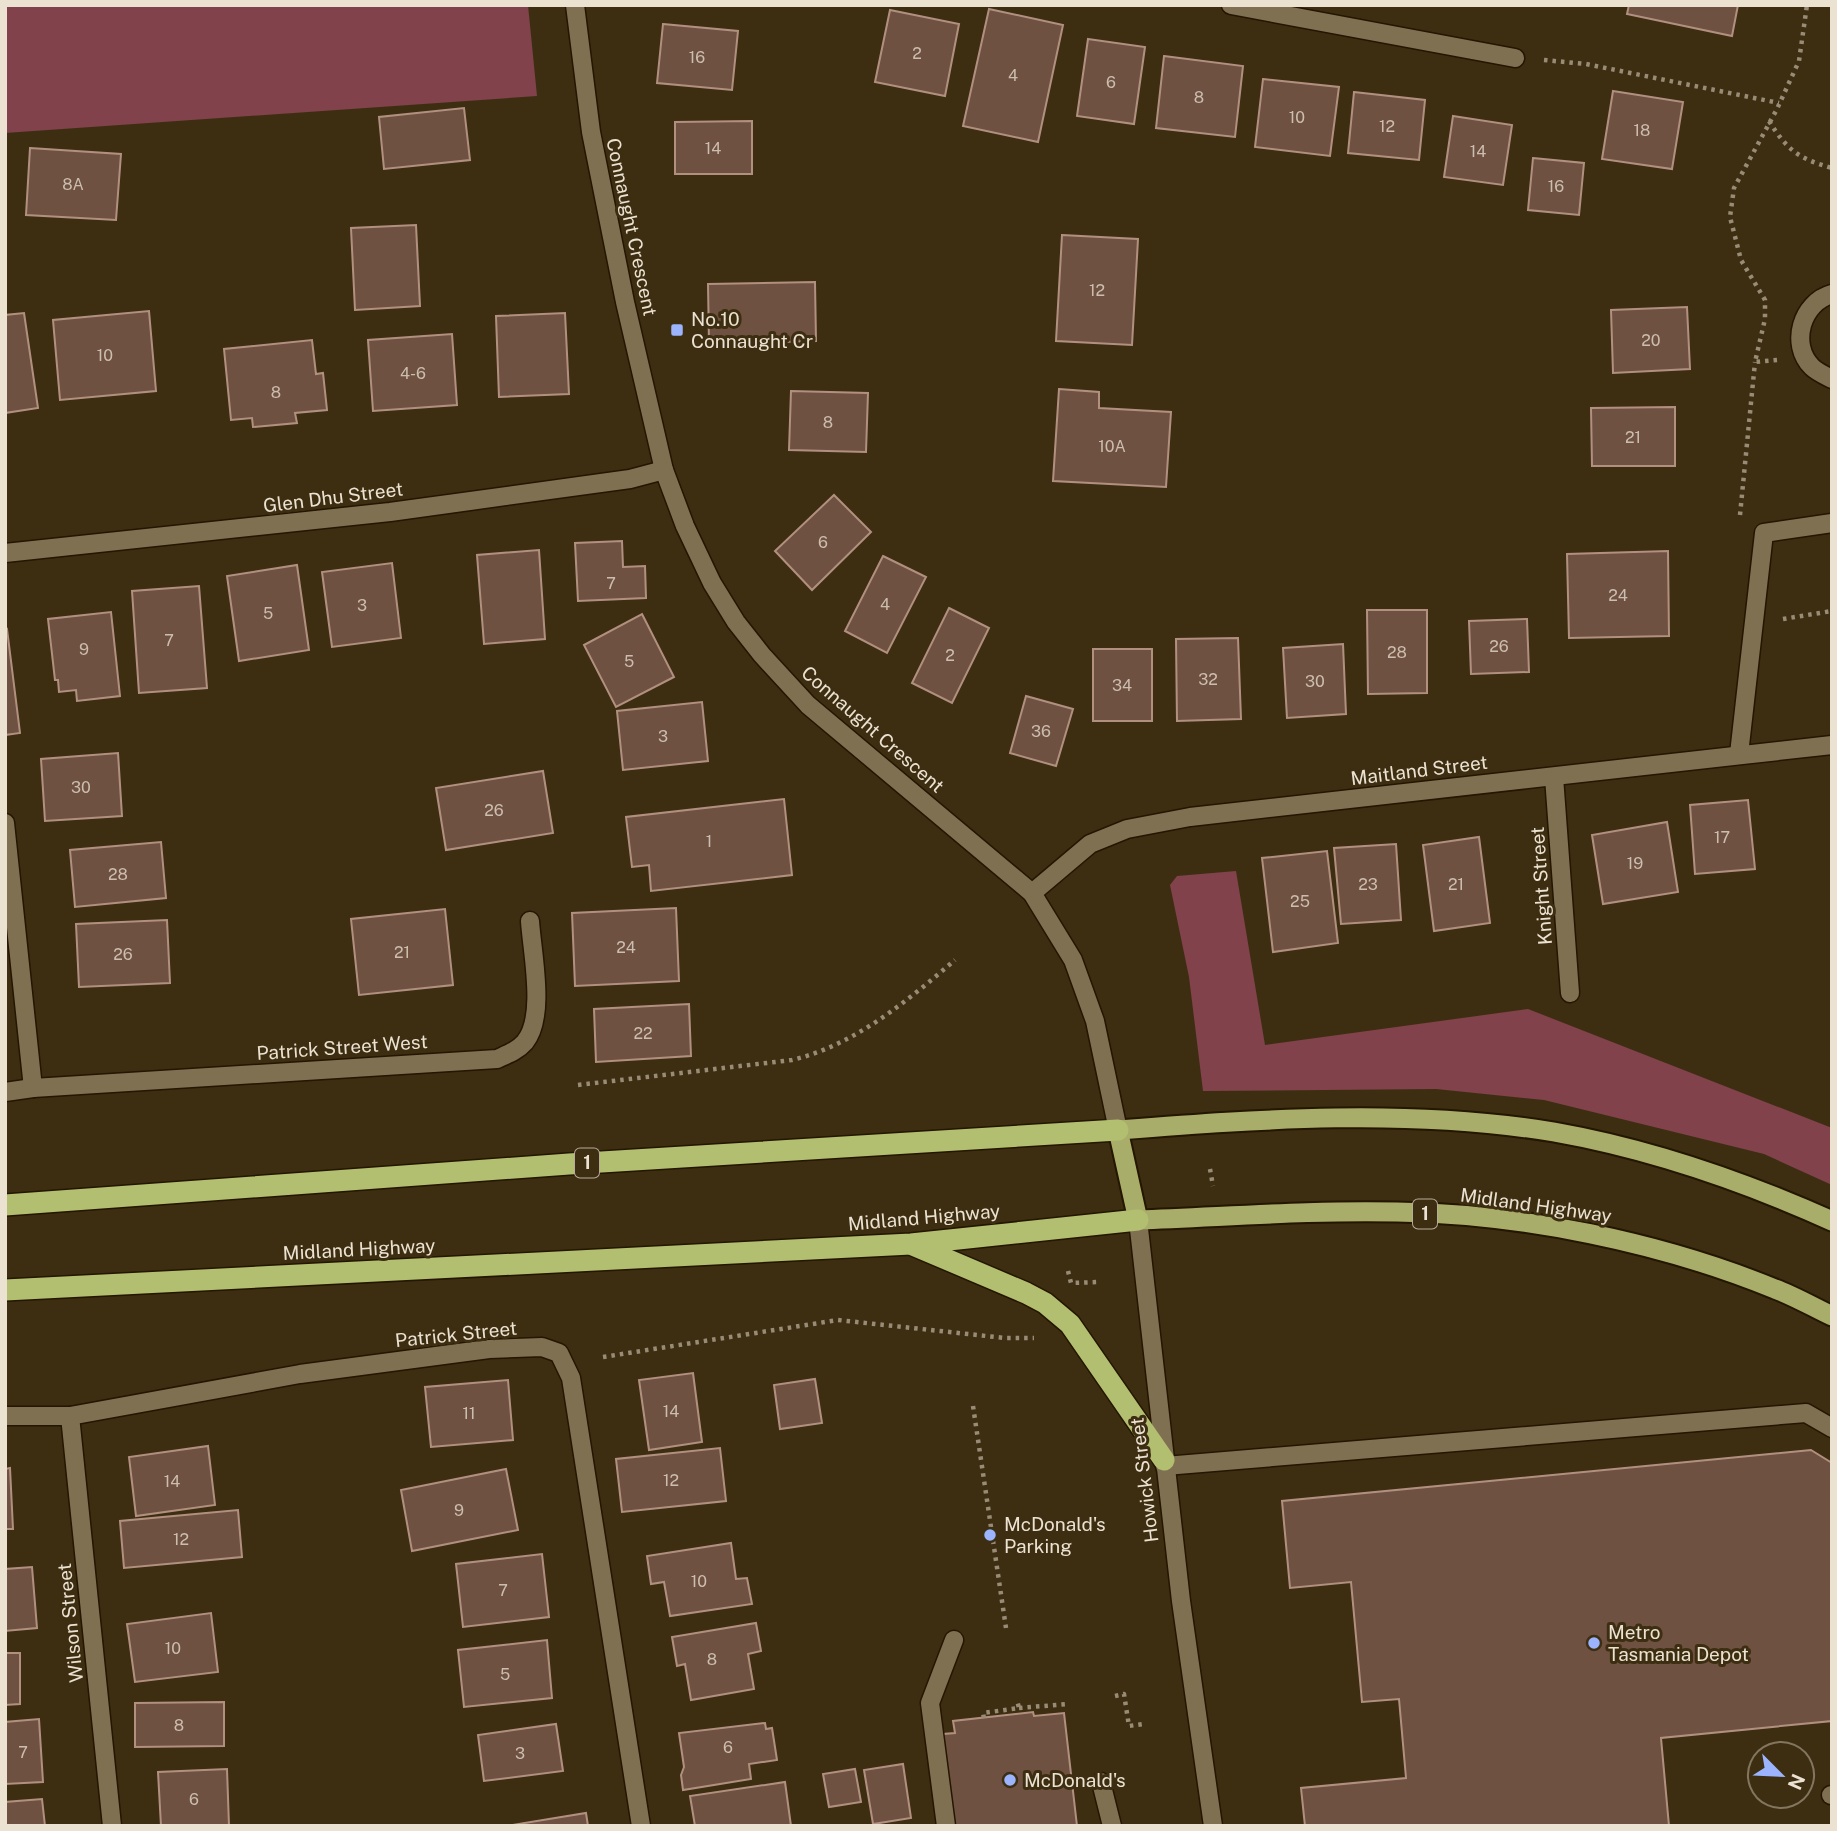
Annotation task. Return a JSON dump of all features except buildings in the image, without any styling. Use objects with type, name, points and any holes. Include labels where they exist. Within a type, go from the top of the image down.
[{"type":"highway","name":"1","points":[[5,1205],[569,1164],[1280,1118],[1381,1117],[1473,1122],[1554,1132],[1643,1152],[1721,1175],[1832,1221]]},
{"type":"highway","name":"Howick Street","points":[[1118,1130],[1138,1220]]},
{"type":"highway","name":"Midland Highway","points":[[5,1290],[911,1244],[1138,1220],[1399,1212],[1550,1227],[1628,1242],[1707,1264],[1776,1289],[1832,1317]]},
{"type":"highway","points":[[911,1244],[1026,1293],[1045,1303],[1070,1324],[1165,1463]]},
{"type":"street","name":"Connaught Crescent","points":[[575,5],[591,132],[625,302],[664,470],[685,526],[712,583],[736,622],[761,655],[808,705],[1032,893],[1073,960],[1095,1021],[1118,1130]]},
{"type":"street","points":[[1231,5],[1515,58]]},
{"type":"street","points":[[1832,294],[1822,297],[1807,311],[1800,330],[1802,350],[1811,367],[1832,379]]},
{"type":"street","name":"Glen Dhu Street","points":[[5,553],[390,512],[630,479],[664,470]]},
{"type":"street","points":[[1739,754],[1764,533],[1832,523]]},
{"type":"street","name":"Maitland Street","points":[[1032,893],[1090,844],[1127,830],[1189,817],[1832,745]]},
{"type":"street","name":"Knight Street","points":[[1554,777],[1570,992]]},
{"type":"street","points":[[5,823],[33,1088]]},
{"type":"street","name":"Patrick Street West","points":[[5,1092],[33,1088],[497,1059],[514,1052],[526,1041],[533,1027],[536,995],[530,922]]},
{"type":"street","name":"Howick Street","points":[[1138,1220],[1165,1463],[1213,1826]]},
{"type":"street","name":"Patrick Street","points":[[5,1416],[70,1416],[300,1374],[489,1349],[542,1347],[559,1353],[571,1378],[641,1826]]},
{"type":"street","points":[[1165,1463],[1806,1413],[1832,1428]]},
{"type":"street","name":"Wilson Street","points":[[70,1416],[112,1826]]},
{"type":"street","points":[[946,1826],[930,1703],[954,1640]]},
{"type":"street","points":[[1101,1782],[1112,1826]]},
{"type":"path","points":[[1764,536],[1740,523],[1755,362],[1765,319],[1765,300],[1741,260],[1730,216],[1734,188],[1799,61],[1807,5]]},
{"type":"path","points":[[1515,58],[1586,64],[1779,103]]},
{"type":"path","points":[[1769,121],[1794,154],[1832,168]]},
{"type":"path","points":[[1755,362],[1806,357]]},
{"type":"path","points":[[1755,618],[1792,619],[1832,611]]},
{"type":"path","points":[[578,1085],[792,1060],[817,1054],[886,1015],[955,960]]},
{"type":"path","points":[[1210,1169],[1214,1190]]},
{"type":"path","points":[[1068,1271],[1071,1283],[1098,1282]]},
{"type":"path","points":[[603,1357],[838,1320],[1005,1338],[1034,1338]]},
{"type":"path","points":[[973,1406],[1006,1628]]},
{"type":"path","points":[[1115,1696],[1124,1694],[1129,1726],[1143,1724]]},
{"type":"path","points":[[1017,1700],[1019,1708]]},
{"type":"path","points":[[984,1718],[983,1713],[1068,1704]]},
{"type":"shaded area","points":[[5,5],[528,5],[537,96],[5,133]]},
{"type":"shaded area","points":[[1236,871],[1265,1045],[1528,1009],[1832,1128],[1832,1185],[1764,1154],[1544,1100],[1436,1089],[1203,1091],[1189,977],[1170,885],[1177,876]]},
{"type":"place","name":"No.10 Connaught Cr","points":[[677,330]]},
{"type":"place","name":"McDonald's Parking","points":[[990,1535]]},
{"type":"place","name":"Metro Tasmania Depot","points":[[1594,1643]]},
{"type":"place","name":"McDonald's","points":[[1010,1780]]}]
